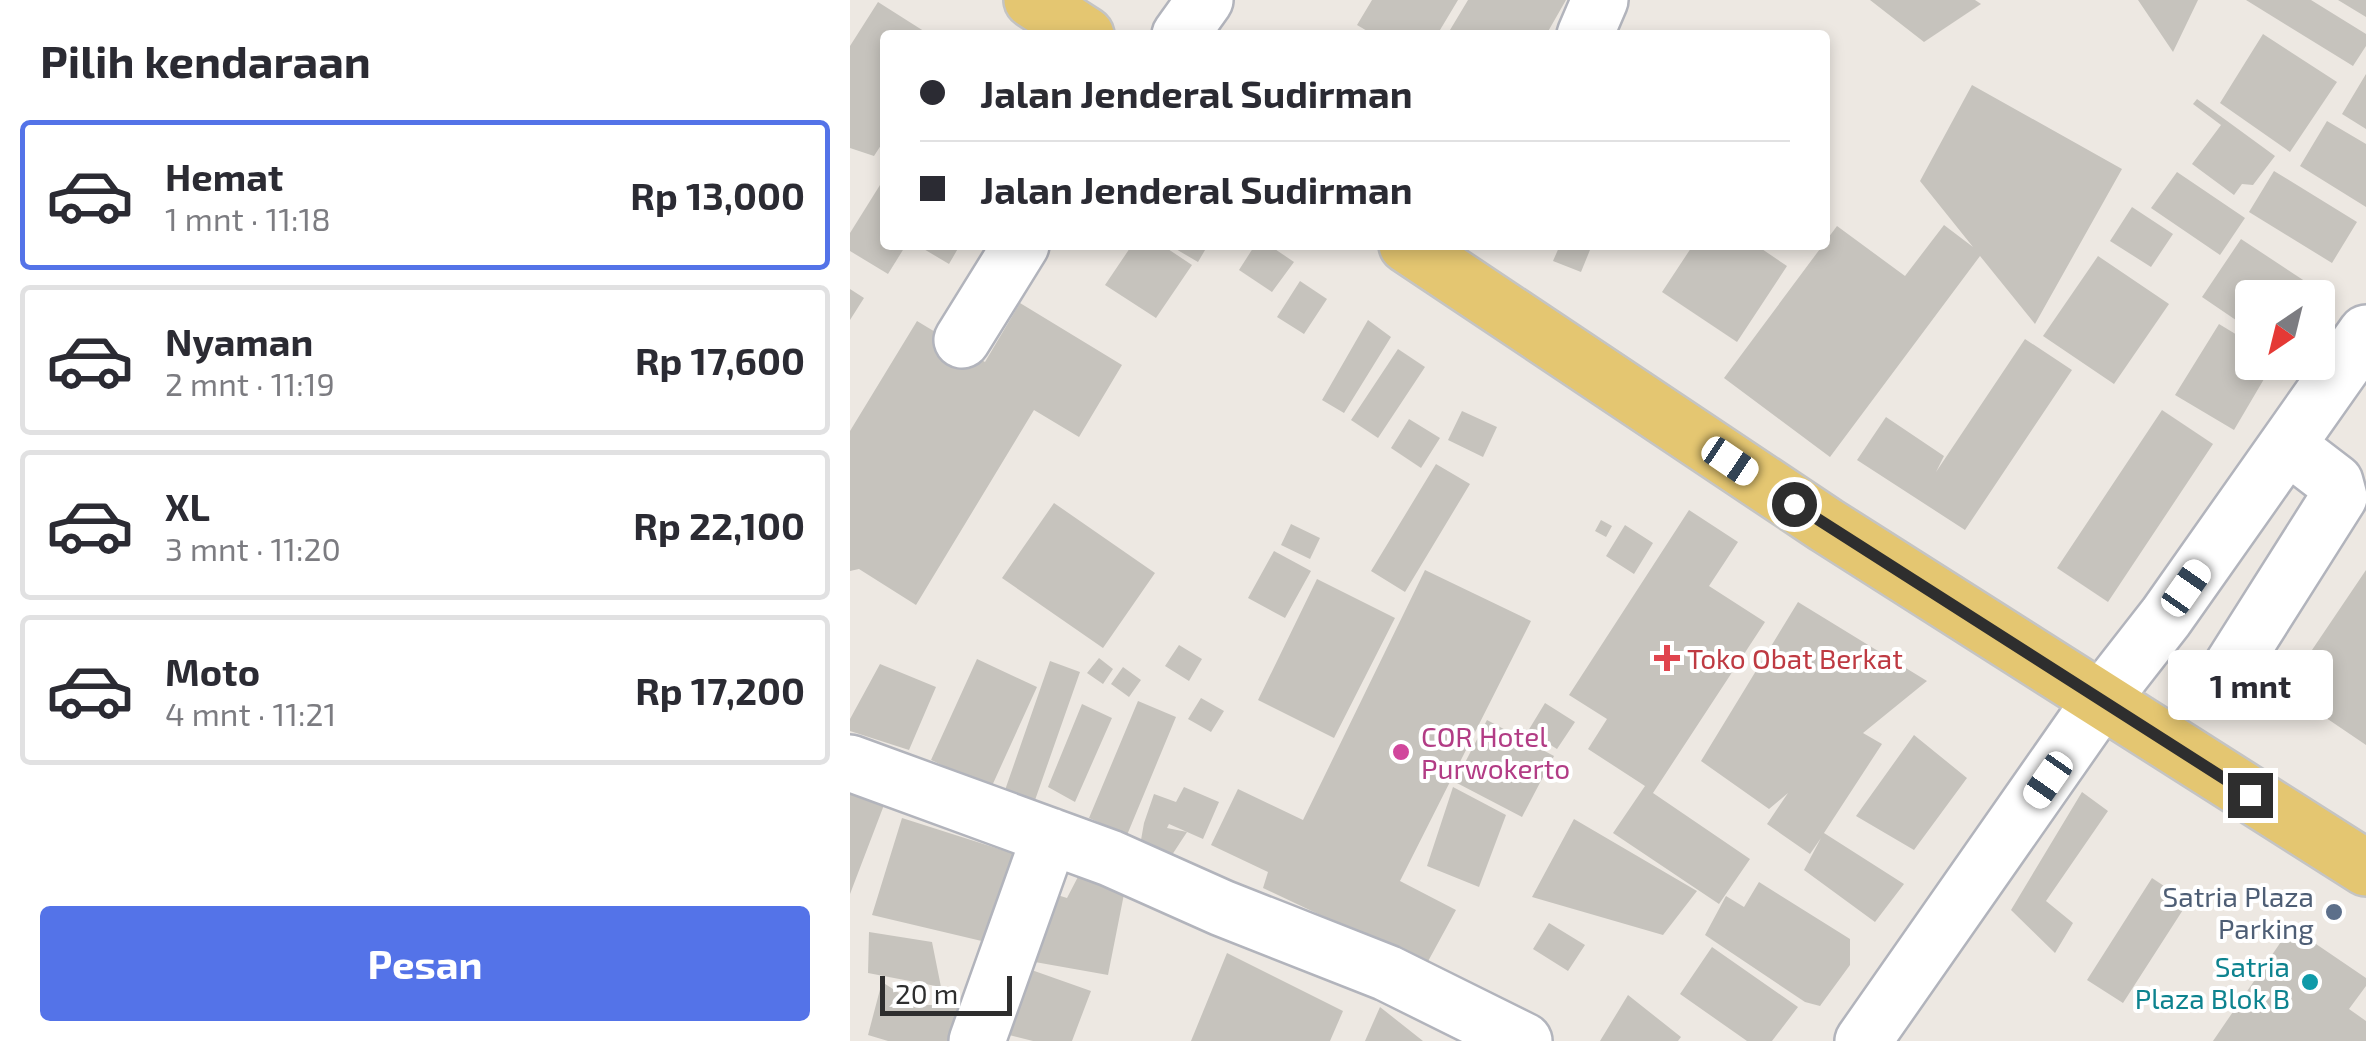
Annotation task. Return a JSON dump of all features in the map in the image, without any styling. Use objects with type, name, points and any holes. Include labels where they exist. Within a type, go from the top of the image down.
[{"type":"main road","points":[[1032,0],[1078,30]]},
{"type":"main road","points":[[1428,251],[1826,525],[2366,868]]},
{"type":"street","points":[[1183,30],[1204,0]]},
{"type":"street","points":[[1587,30],[1600,0]]},
{"type":"street","points":[[962,340],[1018,250]]},
{"type":"street","points":[[1863,1041],[2102,699],[2166,617],[2366,333]]},
{"type":"street","points":[[2232,666],[2339,498],[2335,482],[2288,446]]},
{"type":"street","points":[[850,763],[1050,836],[1387,973],[1524,1041]]},
{"type":"street","points":[[976,1041],[1050,836]]},
{"type":"building","points":[[1372,0],[1458,0],[1440,30],[1366,30],[1357,25]]},
{"type":"building","points":[[1468,0],[1566,0],[1549,30],[1450,30]]},
{"type":"building","points":[[1870,0],[1975,0],[1981,4],[1924,42]]},
{"type":"building","points":[[2138,0],[2198,0],[2173,52]]},
{"type":"building","points":[[2246,0],[2311,0],[2366,34],[2366,46],[2353,66]]},
{"type":"building","points":[[2338,0],[2366,0],[2366,17]]},
{"type":"building","points":[[878,2],[922,30],[880,30],[880,147],[874,156],[850,148],[850,46]]},
{"type":"building","points":[[2263,34],[2337,82],[2290,152],[2220,103]]},
{"type":"building","points":[[2366,74],[2366,129],[2342,114]]},
{"type":"building","points":[[1972,85],[2122,169],[2035,324],[1980,256],[1830,457],[1724,378],[1819,250],[1830,250],[1830,235],[1837,226],[1905,276],[1944,225],[1973,247],[1920,181]]},
{"type":"building","points":[[2197,99],[2275,156],[2253,185],[2242,184],[2234,195],[2192,164],[2221,125],[2193,104]]},
{"type":"building","points":[[2327,121],[2366,144],[2366,207],[2300,166]]},
{"type":"building","points":[[2274,171],[2357,222],[2332,263],[2249,212]]},
{"type":"building","points":[[2177,172],[2245,218],[2220,255],[2151,208]]},
{"type":"building","points":[[880,185],[880,250],[903,250],[888,274],[850,251],[850,233]]},
{"type":"building","points":[[2132,207],[2173,234],[2151,267],[2110,241]]},
{"type":"building","points":[[2241,239],[2303,280],[2235,280],[2235,319],[2202,297]]},
{"type":"building","points":[[925,250],[957,250],[949,264]]},
{"type":"building","points":[[1129,250],[1170,250],[1192,265],[1156,318],[1105,285]]},
{"type":"building","points":[[1178,250],[1205,250],[1198,262]]},
{"type":"building","points":[[1252,250],[1276,250],[1294,262],[1272,292],[1239,270]]},
{"type":"building","points":[[1558,250],[1590,250],[1581,272],[1553,261]]},
{"type":"building","points":[[1690,250],[1763,250],[1787,266],[1737,342],[1662,292]]},
{"type":"building","points":[[2098,256],[2169,304],[2114,384],[2043,336]]},
{"type":"building","points":[[1300,281],[1327,299],[1304,334],[1277,317]]},
{"type":"building","points":[[850,289],[864,298],[850,320]]},
{"type":"building","points":[[1020,303],[1122,365],[1079,437],[1034,410],[916,605],[859,569],[850,571],[850,431],[917,321],[985,362]]},
{"type":"building","points":[[1368,320],[1391,337],[1344,413],[1322,400]]},
{"type":"building","points":[[2219,324],[2235,334],[2235,380],[2263,380],[2234,430],[2175,395]]},
{"type":"building","points":[[2025,339],[2072,370],[1965,530],[1857,460],[1886,417],[1944,456],[1936,472]]},
{"type":"building","points":[[1398,349],[1425,367],[1378,438],[1351,420]]},
{"type":"building","points":[[2162,410],[2213,444],[2108,602],[2057,568]]},
{"type":"building","points":[[1462,411],[1497,427],[1483,457],[1448,440]]},
{"type":"building","points":[[1409,419],[1440,438],[1421,468],[1391,448]]},
{"type":"building","points":[[1436,464],[1470,484],[1405,592],[1371,571]]},
{"type":"building","points":[[1054,503],[1155,573],[1103,648],[1002,578]]},
{"type":"building","name":"Toko Obat Berkat","points":[[1689,510],[1738,542],[1709,586],[1765,622],[1653,793],[1750,859],[1719,904],[1613,833],[1645,786],[1588,749],[1607,719],[1569,695]]},
{"type":"building","points":[[1601,520],[1612,526],[1606,537],[1595,531]]},
{"type":"building","points":[[1291,524],[1320,538],[1310,559],[1281,545]]},
{"type":"building","points":[[1625,525],[1653,543],[1634,574],[1606,556]]},
{"type":"building","points":[[1274,551],[1311,571],[1285,618],[1248,598]]},
{"type":"building","name":"COR Hotel Purwokerto","points":[[1425,570],[1531,621],[1400,881],[1456,910],[1426,965],[1263,888],[1268,872],[1211,845],[1238,789],[1303,820]]},
{"type":"building","points":[[2366,570],[2366,745],[2285,690]]},
{"type":"building","points":[[1317,579],[1395,618],[1334,738],[1258,700]]},
{"type":"building","points":[[1798,602],[1927,681],[1863,733],[1882,744],[1824,833],[1904,884],[1875,922],[1804,870],[1821,838],[1810,854],[1767,824],[1788,793],[1769,809],[1701,761]]},
{"type":"building","points":[[1179,645],[1202,659],[1189,681],[1165,666]]},
{"type":"building","points":[[1099,658],[1113,669],[1103,684],[1087,673]]},
{"type":"building","points":[[977,659],[1037,687],[991,788],[931,760]]},
{"type":"building","points":[[1050,661],[1080,672],[1034,803],[1004,793]]},
{"type":"building","points":[[880,664],[936,687],[909,750],[850,731],[850,719]]},
{"type":"building","points":[[1123,667],[1141,680],[1129,697],[1111,684]]},
{"type":"building","points":[[1201,698],[1224,711],[1211,732],[1188,719]]},
{"type":"building","points":[[1138,701],[1176,717],[1127,835],[1089,818]]},
{"type":"building","points":[[1545,703],[1575,722],[1557,749],[1528,731]]},
{"type":"building","points":[[1082,704],[1112,718],[1075,802],[1048,787]]},
{"type":"building","points":[[1487,720],[1554,756],[1522,817],[1455,782]]},
{"type":"building","points":[[1914,735],[1967,778],[1914,850],[1856,816]]},
{"type":"building","points":[[1184,787],[1219,802],[1203,839],[1169,824],[1167,828],[1187,832],[1170,858],[1141,840],[1144,823],[1154,794],[1176,802]]},
{"type":"building","points":[[1453,787],[1506,815],[1479,887],[1427,866]]},
{"type":"building","points":[[850,792],[884,805],[850,894]]},
{"type":"building","points":[[2082,792],[2108,811],[2046,901],[2073,923],[2055,953],[2011,910]]},
{"type":"building","points":[[902,818],[1024,857],[1007,947],[872,915]]},
{"type":"building","points":[[1574,819],[1697,891],[1663,935],[1532,897]]},
{"type":"building","points":[[1081,871],[1125,889],[1108,975],[1018,959],[1038,889],[1067,898]]},
{"type":"building","points":[[2152,878],[2188,902],[2123,1003],[2087,980]]},
{"type":"building","points":[[1759,882],[1850,939],[1850,965],[1820,1006],[1805,1002],[1705,935],[1726,896],[1744,907]]},
{"type":"building","points":[[1549,923],[1585,945],[1568,971],[1533,949]]},
{"type":"building","name":"Satria Plaza Blok B","points":[[2291,927],[2366,978],[2366,986],[2349,1009],[2366,1021],[2366,1041],[2213,1041]]},
{"type":"building","points":[[869,932],[932,942],[941,987],[868,973]]},
{"type":"building","points":[[1712,947],[1798,1007],[1772,1041],[1747,1041],[1680,994]]},
{"type":"building","points":[[1227,953],[1343,1011],[1330,1041],[1191,1041]]},
{"type":"building","points":[[1009,962],[1091,991],[1072,1041],[1033,1041],[989,1030]]},
{"type":"building","points":[[882,982],[918,1005],[983,1005],[967,1041],[888,1041],[868,1035]]},
{"type":"building","points":[[1628,995],[1681,1037],[1678,1041],[1600,1041]]},
{"type":"building","points":[[1380,1007],[1423,1041],[1365,1041]]},
{"type":"place","name":"Toko Obat Berkat","points":[[1667,658]]},
{"type":"place","name":"COR Hotel Purwokerto","points":[[1401,752]]},
{"type":"place","name":"Satria Plaza Parking","points":[[2334,912]]},
{"type":"place","name":"Satria Plaza Blok B","points":[[2310,982]]},
{"type":"route","points":[[1794,504],[2250,795]]}]
